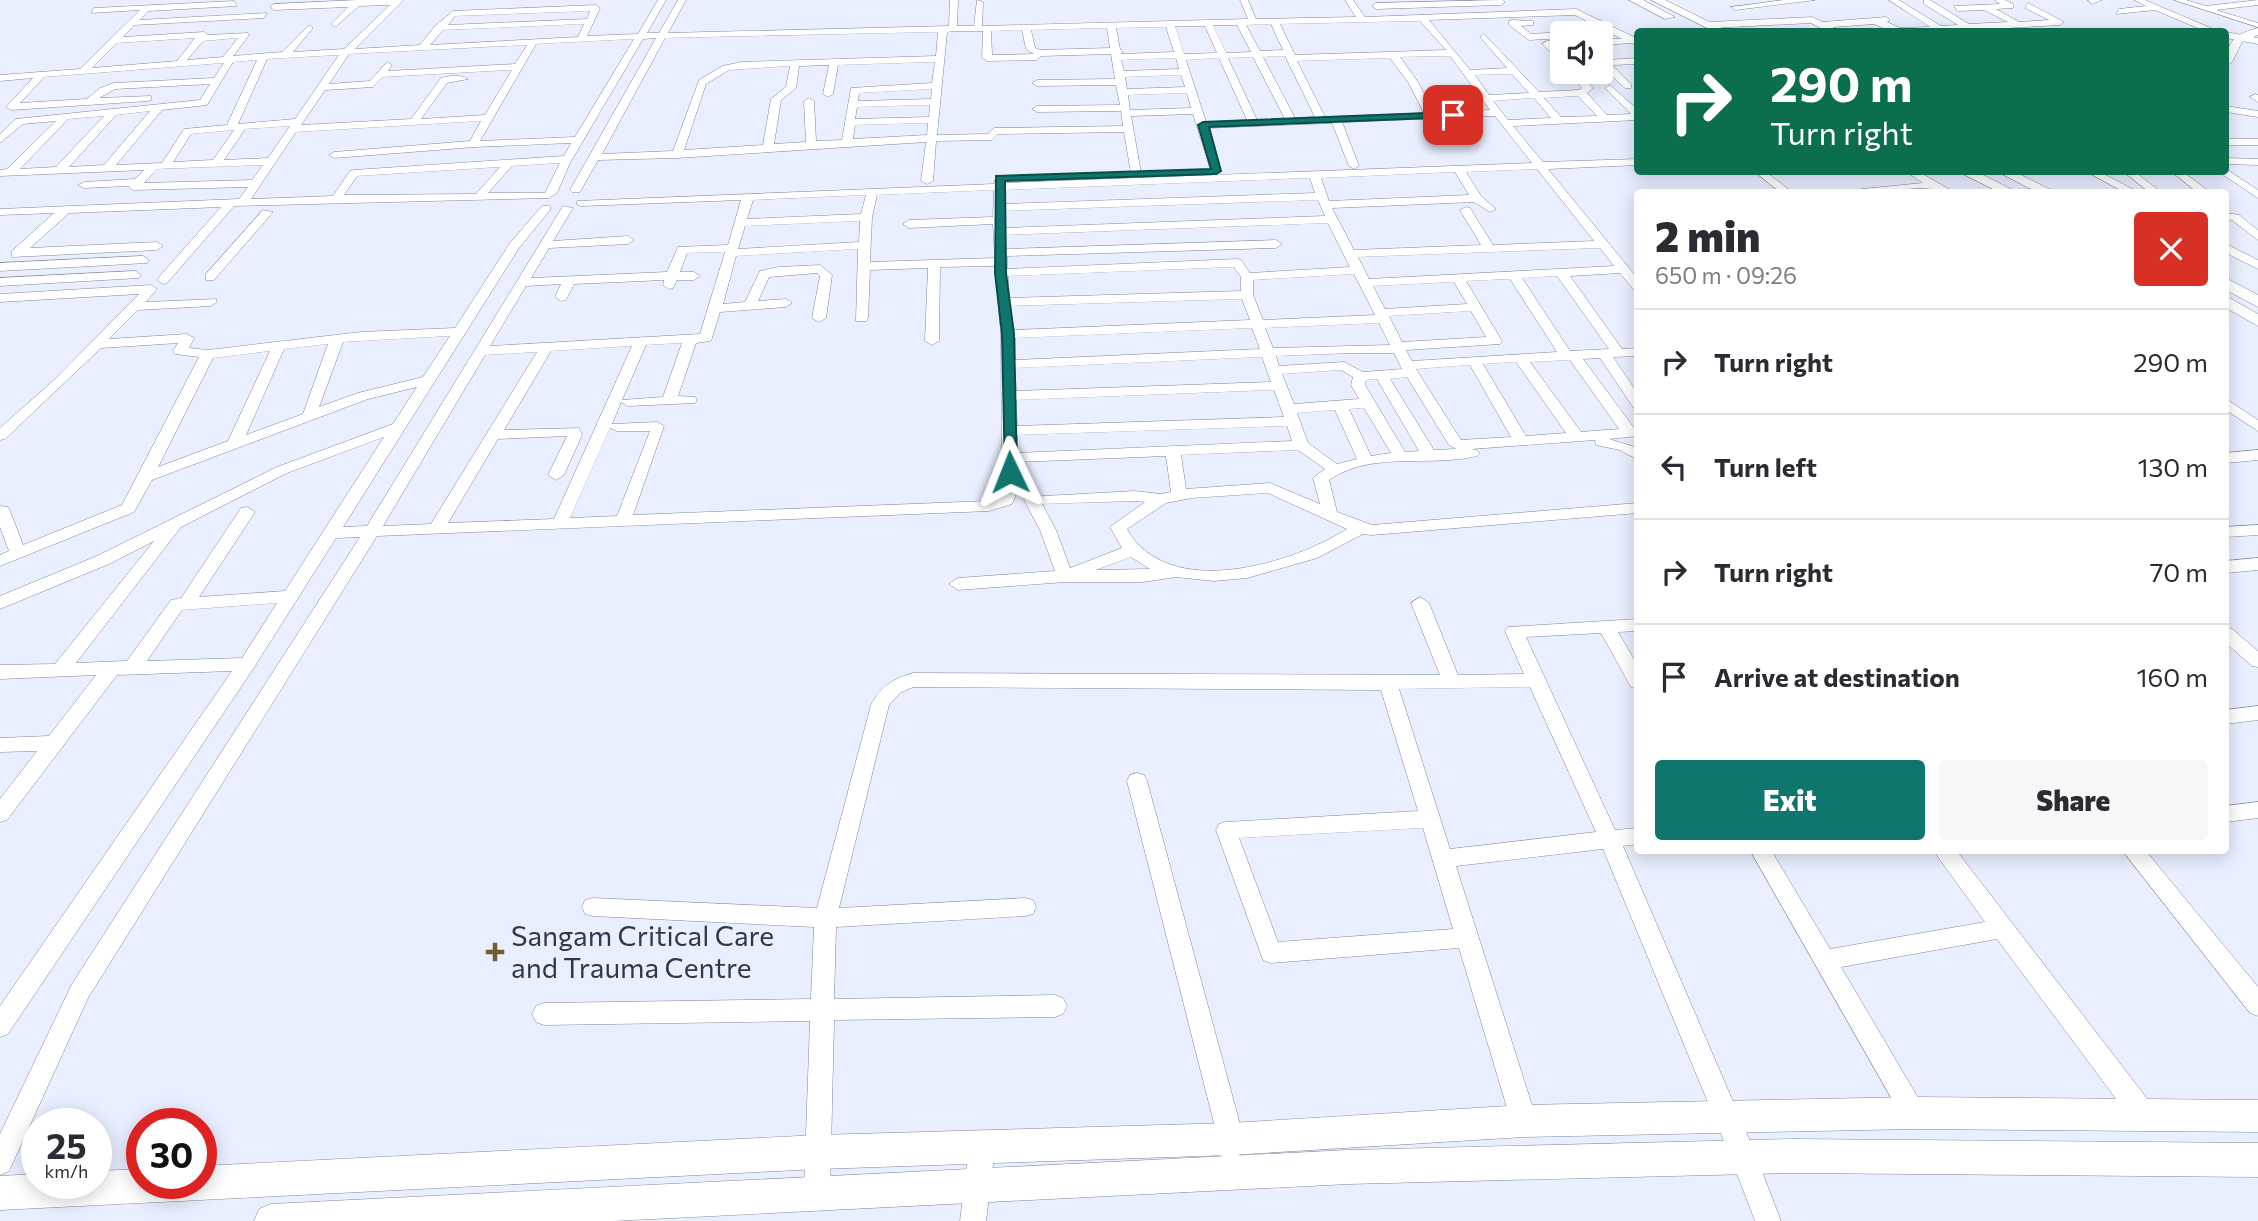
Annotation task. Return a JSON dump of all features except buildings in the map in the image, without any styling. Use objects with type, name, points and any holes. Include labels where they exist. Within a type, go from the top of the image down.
[{"type":"main road","points":[[1623,0],[1673,25]]},
{"type":"main road","points":[[1634,0],[1705,28]]},
{"type":"main road","points":[[1645,0],[1706,28]]},
{"type":"main road","points":[[1656,0],[1706,28]]},
{"type":"main road","points":[[2230,36],[2257,27]]},
{"type":"main road","points":[[1973,175],[2003,189]]},
{"type":"main road","points":[[1994,175],[2023,189]]},
{"type":"main road","points":[[2011,175],[2042,189]]},
{"type":"main road","points":[[2022,175],[2053,189]]},
{"type":"main road","points":[[2229,285],[2258,302]]},
{"type":"main road","points":[[2229,295],[2258,312]]},
{"type":"main road","points":[[2229,303],[2258,321]]},
{"type":"main road","points":[[2229,318],[2258,336]]},
{"type":"main road","points":[[0,1193],[819,1152],[1231,1139],[1524,1121],[1914,1112],[2258,1116]]},
{"type":"main road","points":[[271,1221],[1227,1172],[1744,1157],[2258,1160]]},
{"type":"street","points":[[81,73],[158,0]]},
{"type":"street","points":[[0,123],[203,103],[248,29],[282,0]]},
{"type":"street","points":[[0,1026],[247,664],[458,332],[546,201],[567,159],[643,36],[662,0]]},
{"type":"street","points":[[0,1162],[80,991],[372,531],[545,245],[577,198],[595,157],[682,0]]},
{"type":"street","points":[[927,181],[940,59],[954,0]]},
{"type":"street","points":[[1244,0],[1253,22]]},
{"type":"street","points":[[1349,0],[1362,19]]},
{"type":"street","points":[[1747,0],[1758,5]]},
{"type":"street","points":[[1735,6],[1795,0],[1809,5],[1838,28]]},
{"type":"street","points":[[1893,0],[1938,28],[2060,22],[2028,6]]},
{"type":"street","points":[[1957,8],[2010,6],[1998,0]]},
{"type":"street","points":[[2092,1],[2098,0]]},
{"type":"street","points":[[2138,0],[2206,28]]},
{"type":"street","points":[[2178,0],[2257,27]]},
{"type":"street","points":[[2234,0],[2244,4]]},
{"type":"street","points":[[274,7],[399,1]]},
{"type":"street","points":[[163,280],[254,183],[346,52],[399,1]]},
{"type":"street","points":[[1376,6],[1500,1],[1530,41],[1550,35]]},
{"type":"street","points":[[94,11],[236,2]]},
{"type":"street","points":[[179,64],[236,2]]},
{"type":"street","points":[[979,2],[987,58],[1118,54],[1290,56],[1453,53]]},
{"type":"street","points":[[1927,2],[1968,27]]},
{"type":"street","points":[[2202,9],[2258,2]]},
{"type":"street","points":[[1428,3],[1439,17]]},
{"type":"street","points":[[335,24],[357,4]]},
{"type":"street","points":[[297,26],[319,5]]},
{"type":"street","points":[[1986,7],[2018,24]]},
{"type":"street","points":[[422,48],[453,14],[596,8],[581,39]]},
{"type":"street","points":[[2119,12],[2157,8]]},
{"type":"street","points":[[1515,22],[1576,12],[1591,21]]},
{"type":"street","points":[[1849,13],[1891,28]]},
{"type":"street","points":[[132,23],[264,15]]},
{"type":"street","points":[[0,78],[285,55],[643,36],[1501,15],[1515,22],[1550,28]]},
{"type":"street","points":[[1971,17],[2001,16]]},
{"type":"street","points":[[1422,18],[1453,53],[1497,114],[1634,282]]},
{"type":"street","points":[[1720,28],[1812,20],[1838,28],[1896,19]]},
{"type":"street","points":[[438,28],[589,21]]},
{"type":"street","points":[[1273,21],[1321,120]]},
{"type":"street","points":[[1240,22],[1291,121]]},
{"type":"street","points":[[1208,23],[1253,123]]},
{"type":"street","points":[[1170,24],[1216,171]]},
{"type":"street","points":[[1111,25],[1136,173]]},
{"type":"street","points":[[1026,27],[1031,49],[1037,55],[1036,130]]},
{"type":"street","points":[[285,55],[309,28]]},
{"type":"street","points":[[1613,31],[1634,41]]},
{"type":"street","points":[[749,44],[753,33]]},
{"type":"street","points":[[115,40],[245,35]]},
{"type":"street","points":[[2230,36],[2258,41]]},
{"type":"street","points":[[1484,37],[1559,121]]},
{"type":"street","points":[[475,144],[533,42]]},
{"type":"street","points":[[1613,42],[1634,42]]},
{"type":"street","points":[[414,122],[465,45]]},
{"type":"street","points":[[322,87],[373,84],[400,49]]},
{"type":"street","points":[[514,55],[526,54]]},
{"type":"street","points":[[741,65],[745,55]]},
{"type":"street","points":[[1393,55],[1413,82],[1431,116]]},
{"type":"street","points":[[216,164],[237,127],[262,57]]},
{"type":"street","points":[[417,60],[430,59]]},
{"type":"street","points":[[677,155],[702,82],[726,68],[741,65],[940,59]]},
{"type":"street","points":[[391,61],[404,60]]},
{"type":"street","points":[[1613,61],[1634,61]]},
{"type":"street","points":[[828,94],[834,62]]},
{"type":"street","points":[[768,149],[776,99],[791,88],[795,64]]},
{"type":"street","points":[[1466,73],[1515,71]]},
{"type":"street","points":[[1613,71],[1628,86]]},
{"type":"street","points":[[380,74],[446,76],[515,72]]},
{"type":"street","points":[[1122,83],[1186,72]]},
{"type":"street","points":[[5,107],[40,76]]},
{"type":"street","points":[[91,100],[103,90],[114,86],[217,81]]},
{"type":"street","points":[[1037,83],[1122,83],[1192,90]]},
{"type":"street","points":[[1485,97],[1581,93],[1588,88],[1584,84]]},
{"type":"street","points":[[847,143],[852,92],[859,89],[938,86]]},
{"type":"street","points":[[1610,88],[1634,112]]},
{"type":"street","points":[[1581,93],[1605,119]]},
{"type":"street","points":[[5,107],[91,100],[208,96]]},
{"type":"street","points":[[809,101],[811,146]]},
{"type":"street","points":[[851,104],[936,102]]},
{"type":"street","points":[[36,119],[54,103]]},
{"type":"street","points":[[107,169],[158,108]]},
{"type":"street","points":[[1037,109],[1199,111]]},
{"type":"street","points":[[2229,109],[2258,114]]},
{"type":"street","points":[[59,171],[113,112]]},
{"type":"street","points":[[1203,125],[1497,114]]},
{"type":"street","points":[[2239,115],[2258,127]]},
{"type":"street","points":[[6,173],[66,116]]},
{"type":"street","points":[[1505,124],[1634,116]]},
{"type":"street","points":[[110,207],[159,167],[188,131],[488,118]]},
{"type":"street","points":[[849,122],[934,120]]},
{"type":"street","points":[[1336,120],[1354,166]]},
{"type":"street","points":[[0,140],[20,121]]},
{"type":"street","points":[[595,157],[677,155],[933,137],[992,137],[994,131],[1129,129]]},
{"type":"street","points":[[334,155],[475,144],[579,140]]},
{"type":"street","points":[[2229,141],[2258,142]]},
{"type":"street","points":[[0,212],[110,207],[232,206],[267,212],[546,201],[927,181],[1164,181],[1459,170],[1634,154]]},
{"type":"street","points":[[336,199],[354,173],[567,159]]},
{"type":"street","points":[[6,173],[270,161]]},
{"type":"street","points":[[2229,161],[2258,162]]},
{"type":"street","points":[[0,222],[336,199],[481,195],[546,201],[577,198],[748,196],[872,192],[1136,173],[1354,166],[1634,162]]},
{"type":"street","points":[[481,195],[509,163]]},
{"type":"street","points":[[1459,170],[1477,198],[1490,209]]},
{"type":"street","points":[[2229,174],[2258,195]]},
{"type":"street","points":[[1315,175],[1323,200],[1382,316],[1410,369],[1457,445],[1633,432]]},
{"type":"street","points":[[1764,175],[1782,189]]},
{"type":"street","points":[[1917,175],[1942,189]]},
{"type":"street","points":[[2098,175],[2126,189]]},
{"type":"street","points":[[2133,175],[2151,189]]},
{"type":"street","points":[[2181,175],[2200,189]]},
{"type":"street","points":[[1164,181],[1183,225],[1195,263]]},
{"type":"street","points":[[2241,182],[2258,182]]},
{"type":"street","points":[[85,185],[254,183]]},
{"type":"street","points":[[330,533],[989,506],[1006,501],[1010,487],[1008,334],[1000,263],[1000,183]]},
{"type":"street","points":[[79,210],[108,184]]},
{"type":"street","points":[[1907,189],[1935,185]]},
{"type":"street","points":[[861,318],[866,217],[872,192]]},
{"type":"street","points":[[481,351],[706,338],[748,196]]},
{"type":"street","points":[[909,225],[999,220],[1171,202],[1477,198]]},
{"type":"street","points":[[0,267],[65,210]]},
{"type":"street","points":[[1466,210],[1489,248]]},
{"type":"street","points":[[210,278],[267,212]]},
{"type":"street","points":[[2229,214],[2252,226],[2258,236]]},
{"type":"street","points":[[740,223],[866,217]]},
{"type":"street","points":[[999,220],[1183,225],[1333,219]]},
{"type":"street","points":[[1000,263],[1190,247],[1278,249],[1266,221]]},
{"type":"street","points":[[545,245],[628,240]]},
{"type":"street","points":[[1351,254],[1603,244]]},
{"type":"street","points":[[667,251],[864,245]]},
{"type":"street","points":[[18,252],[157,246]]},
{"type":"street","points":[[670,282],[682,250]]},
{"type":"street","points":[[2229,250],[2258,265]]},
{"type":"street","points":[[0,267],[143,260]]},
{"type":"street","points":[[863,266],[1237,263],[1247,276],[1247,295],[1301,445]]},
{"type":"street","points":[[932,341],[934,264]]},
{"type":"street","points":[[750,305],[764,274],[820,269],[826,275],[819,318]]},
{"type":"street","points":[[1247,276],[1457,276],[1623,269]]},
{"type":"street","points":[[1560,271],[1634,397]]},
{"type":"street","points":[[1512,273],[1569,354],[1633,432]]},
{"type":"street","points":[[0,282],[135,275]]},
{"type":"street","points":[[523,282],[622,278],[670,282],[694,275]]},
{"type":"street","points":[[1008,364],[1399,348],[1495,341],[1457,276]]},
{"type":"street","points":[[615,294],[622,278]]},
{"type":"street","points":[[561,297],[569,280]]},
{"type":"street","points":[[0,298],[151,289],[0,436]]},
{"type":"street","points":[[1003,302],[1247,295]]},
{"type":"street","points":[[135,306],[211,302]]},
{"type":"street","points":[[716,308],[786,303]]},
{"type":"street","points":[[1008,334],[1258,326],[1475,307]]},
{"type":"street","points":[[97,344],[187,338],[180,351],[208,354],[337,339],[458,332]]},
{"type":"street","points":[[309,416],[337,339]]},
{"type":"street","points":[[670,401],[690,339]]},
{"type":"street","points":[[560,523],[642,342]]},
{"type":"street","points":[[234,444],[279,346]]},
{"type":"street","points":[[436,529],[547,348]]},
{"type":"street","points":[[1274,370],[1344,366],[1360,376],[1381,375],[1474,361],[1634,352]]},
{"type":"street","points":[[0,561],[128,508],[208,354]]},
{"type":"street","points":[[1520,358],[1577,437]]},
{"type":"street","points":[[1474,361],[1522,442]]},
{"type":"street","points":[[1381,375],[1430,456]]},
{"type":"street","points":[[1360,376],[1358,385],[1401,458]]},
{"type":"street","points":[[146,477],[363,396],[428,380]]},
{"type":"street","points":[[1008,396],[1280,386]]},
{"type":"street","points":[[628,402],[690,400]]},
{"type":"street","points":[[1009,431],[1292,415],[1340,405],[1368,403]]},
{"type":"street","points":[[1340,405],[1366,461]]},
{"type":"street","points":[[2229,405],[2255,423]]},
{"type":"street","points":[[617,427],[657,426],[623,521]]},
{"type":"street","points":[[0,603],[103,560],[282,470],[398,427]]},
{"type":"street","points":[[494,435],[574,431],[575,435],[556,475]]},
{"type":"street","points":[[1330,514],[1321,478],[1335,469],[1366,461],[1598,442],[1618,444],[1634,451]]},
{"type":"street","points":[[1009,458],[1301,445],[1335,469]]},
{"type":"street","points":[[1174,450],[1179,496]]},
{"type":"street","points":[[2229,458],[2258,455]]},
{"type":"street","points":[[1010,487],[1031,499],[1135,496],[1161,499],[1270,488],[1372,530],[1634,508]]},
{"type":"street","points":[[1031,499],[1048,530],[1065,576]]},
{"type":"street","points":[[1161,499],[1118,527],[1133,550],[1163,569],[1230,576],[1270,569],[1349,537],[1360,527]]},
{"type":"street","points":[[0,511],[18,553]]},
{"type":"street","points":[[186,603],[247,512]]},
{"type":"street","points":[[60,670],[178,522]]},
{"type":"street","points":[[2229,532],[2258,530]]},
{"type":"street","points":[[1065,576],[1133,550]]},
{"type":"street","points":[[2229,567],[2258,564]]},
{"type":"street","points":[[958,584],[1065,576],[1143,576],[1181,571]]},
{"type":"street","points":[[3,807],[55,743],[177,604],[290,596]]},
{"type":"street","points":[[1420,603],[1452,682]]},
{"type":"street","points":[[1634,625],[1514,631],[1534,680],[1609,839],[1744,1157],[1768,1221]]},
{"type":"street","points":[[1606,626],[1634,675]]},
{"type":"street","points":[[2229,639],[2258,662]]},
{"type":"street","points":[[0,672],[247,664]]},
{"type":"street","points":[[817,1192],[825,918],[880,705],[895,686],[913,680],[1388,683],[1534,680]]},
{"type":"street","points":[[1388,683],[1524,1121]]},
{"type":"street","points":[[2229,718],[2258,713]]},
{"type":"street","points":[[0,745],[55,743]]},
{"type":"street","points":[[1137,781],[1231,1139],[1227,1172]]},
{"type":"street","points":[[2229,814],[2258,810]]},
{"type":"street","points":[[1430,819],[1226,830],[1271,953],[1467,938]]},
{"type":"street","points":[[1443,859],[1634,836]]},
{"type":"street","points":[[1762,854],[1914,1112]]},
{"type":"street","points":[[1945,854],[2143,1114]]},
{"type":"street","points":[[2135,854],[2258,1005]]},
{"type":"street","points":[[593,907],[825,918],[1025,907]]},
{"type":"street","points":[[1824,960],[2000,929]]},
{"type":"street","points":[[544,1014],[1055,1006]]},
{"type":"street","points":[[973,1221],[982,1147]]},
{"type":"place","name":"Sangam Critical Care and Trauma Centre","points":[[495,952]]},
{"type":"route","points":[[1010,472],[1008,334],[1003,302],[998,208],[1000,178],[1216,171],[1203,125],[1453,115]]}]
